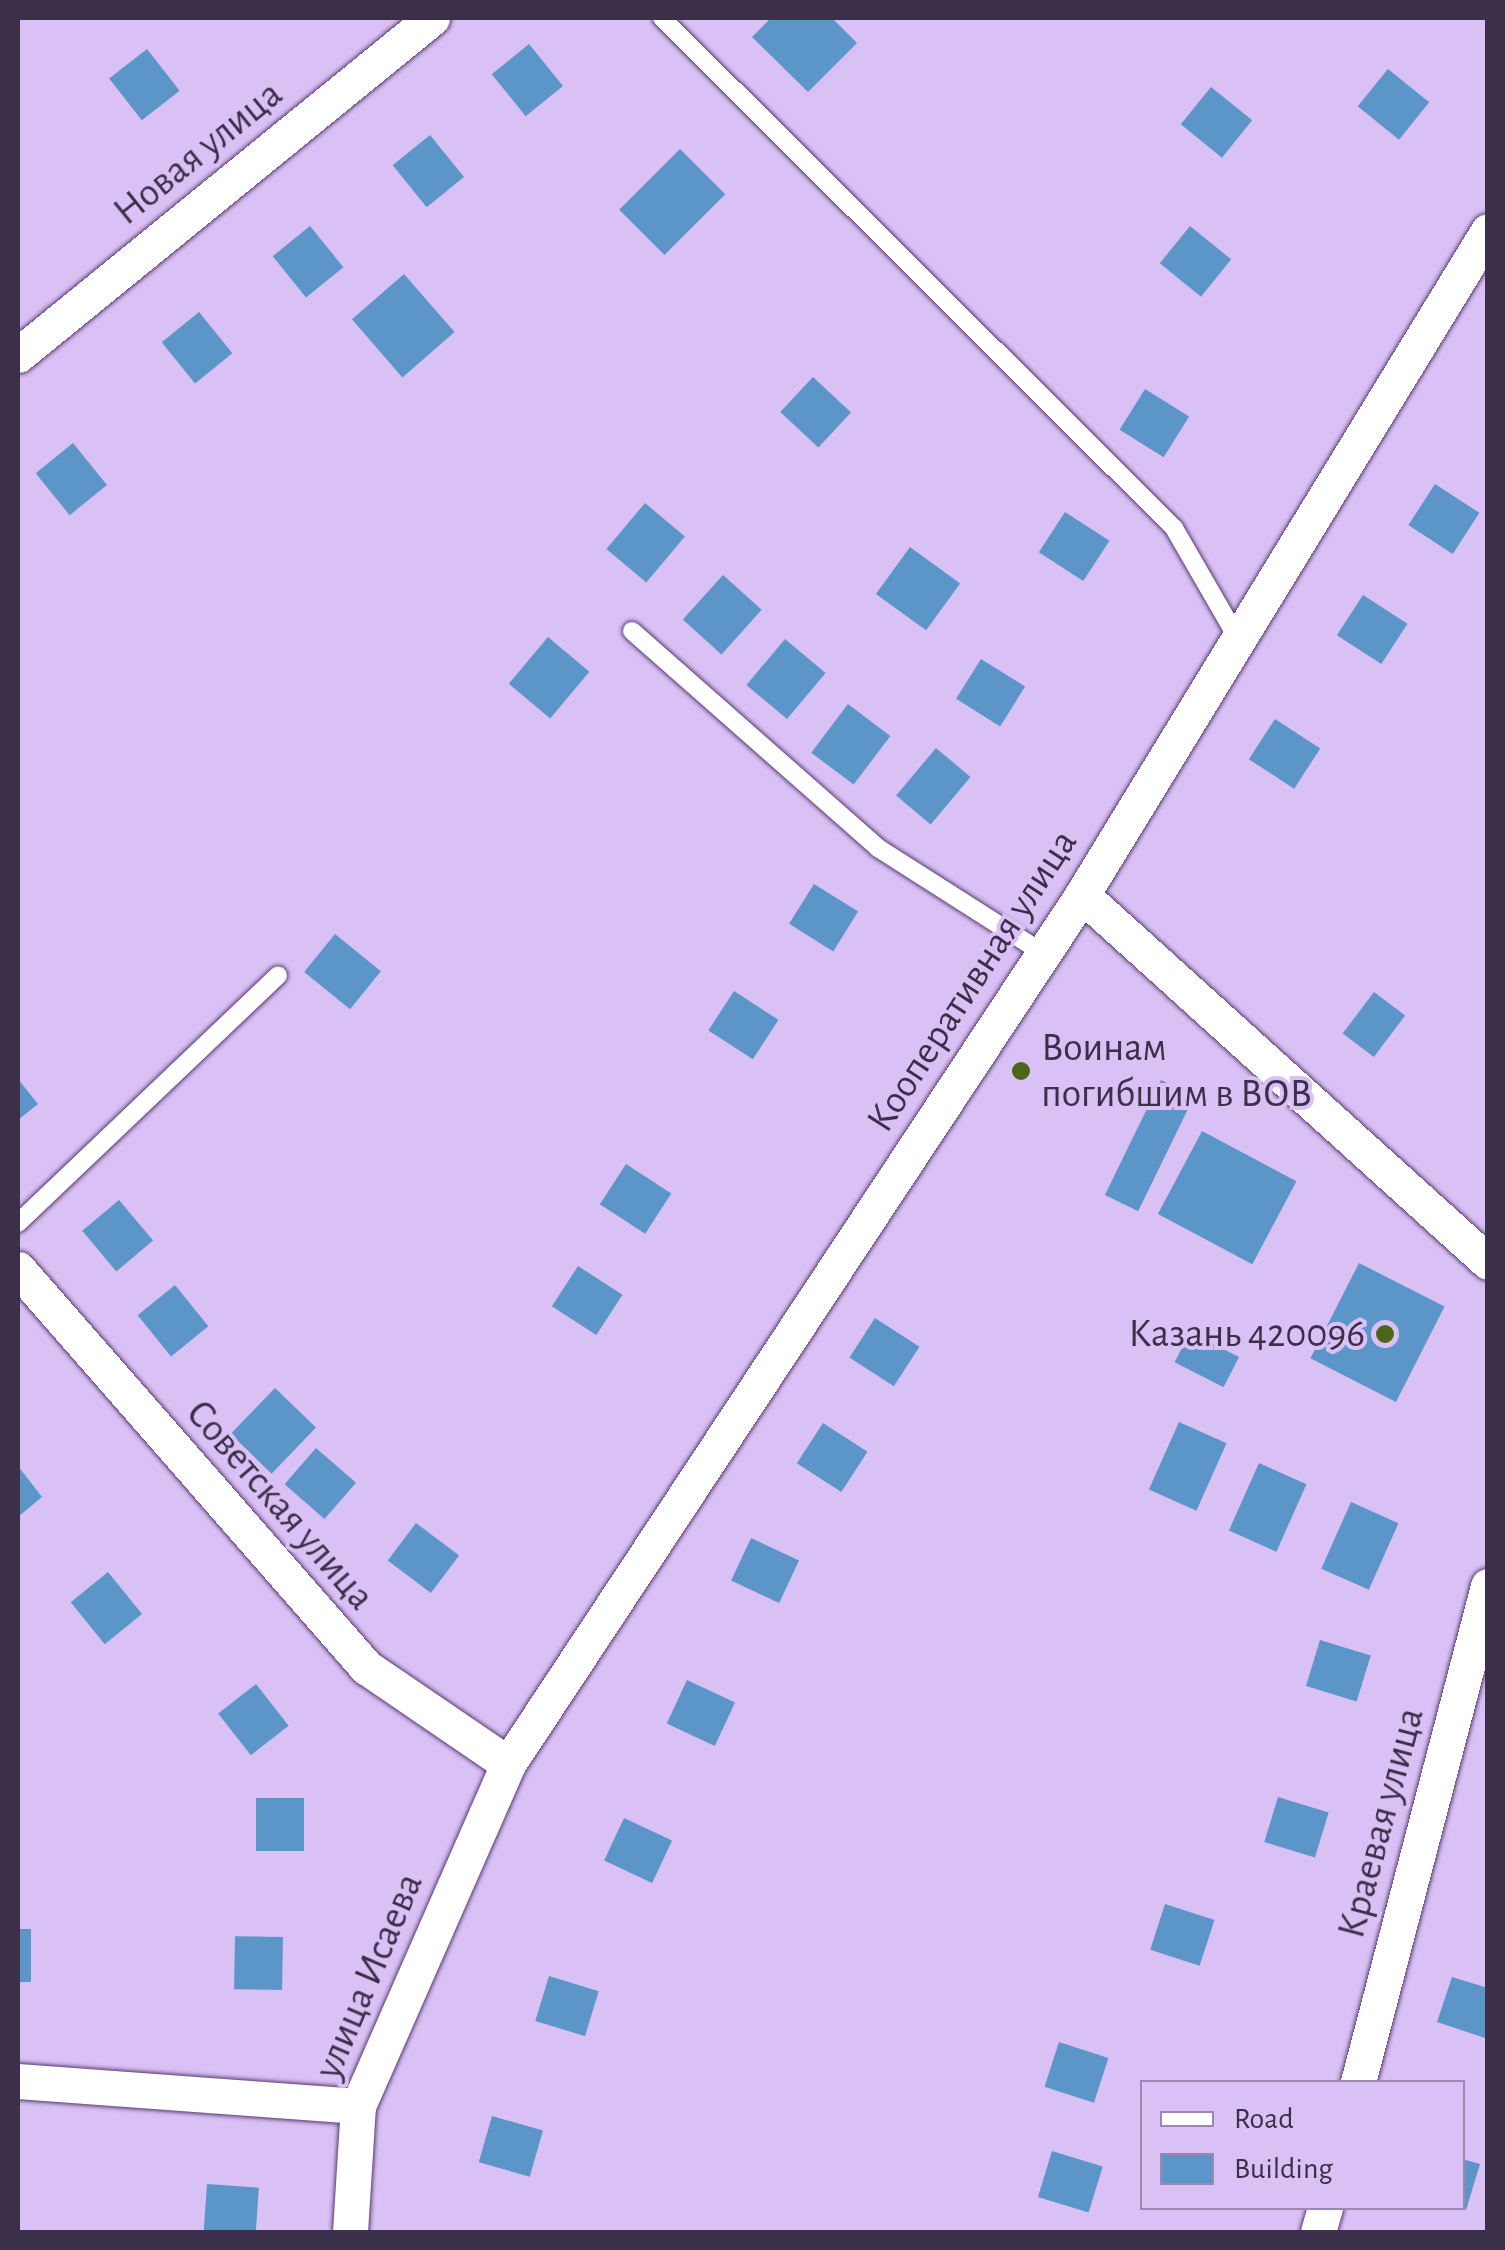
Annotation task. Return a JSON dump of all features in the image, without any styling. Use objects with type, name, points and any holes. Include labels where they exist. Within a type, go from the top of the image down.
[{"type":"street","name":"Новая улица","points":[[18,355],[432,18]]},
{"type":"street","name":"Кооперативная улица","points":[[508,1764],[1082,894],[1488,231]]},
{"type":"street","points":[[1082,894],[1488,1262]]},
{"type":"street","name":"Советская улица","points":[[18,1269],[366,1667],[508,1764]]},
{"type":"street","name":"Краевая улица","points":[[1359,2080],[1488,1586]]},
{"type":"street","name":"улица Исаева","points":[[350,2232],[358,2106],[508,1764]]},
{"type":"street","points":[[18,2081],[358,2106]]},
{"type":"lane","points":[[662,18],[1174,528],[1238,639]]},
{"type":"lane","points":[[632,631],[878,848],[1043,953]]},
{"type":"lane","points":[[18,1224],[278,975]]},
{"type":"building","points":[[771,18],[832,18],[857,43],[808,92],[752,37]]},
{"type":"building","points":[[529,44],[563,86],[526,116],[492,74]]},
{"type":"building","points":[[147,49],[180,91],[142,120],[109,79]]},
{"type":"building","points":[[1388,69],[1429,102],[1399,140],[1358,106]]},
{"type":"building","points":[[1211,87],[1252,120],[1222,158],[1181,124]]},
{"type":"building","points":[[430,135],[464,177],[427,207],[393,165]]},
{"type":"building","points":[[680,149],[725,194],[664,255],[619,210]]},
{"type":"building","points":[[310,226],[343,267],[306,297],[273,256]]},
{"type":"building","points":[[1190,226],[1231,259],[1201,297],[1160,263]]},
{"type":"building","points":[[404,274],[455,332],[402,377],[352,319]]},
{"type":"building","points":[[199,312],[232,353],[195,383],[162,342]]},
{"type":"building","points":[[813,377],[851,412],[818,448],[780,412]]},
{"type":"building","points":[[1145,389],[1189,417],[1164,457],[1120,430]]},
{"type":"building","points":[[73,443],[107,485],[70,515],[36,473]]},
{"type":"building","points":[[1435,484],[1479,513],[1453,554],[1408,525]]},
{"type":"building","points":[[645,503],[685,536],[646,582],[606,549]]},
{"type":"building","points":[[1065,512],[1109,541],[1083,581],[1039,552]]},
{"type":"building","points":[[910,547],[960,583],[926,630],[876,594]]},
{"type":"building","points":[[723,575],[762,610],[721,654],[683,620]]},
{"type":"building","points":[[1363,595],[1407,624],[1381,664],[1337,635]]},
{"type":"building","points":[[548,637],[589,672],[550,718],[509,684]]},
{"type":"building","points":[[785,639],[826,673],[787,719],[746,685]]},
{"type":"building","points":[[981,659],[1025,687],[1000,726],[956,699]]},
{"type":"building","points":[[848,704],[890,736],[854,785],[811,753]]},
{"type":"building","points":[[1275,719],[1320,748],[1294,789],[1249,759]]},
{"type":"building","points":[[936,748],[970,777],[931,824],[896,795]]},
{"type":"building","points":[[814,884],[858,912],[833,951],[789,924]]},
{"type":"building","points":[[335,934],[381,971],[350,1009],[304,972]]},
{"type":"building","points":[[734,991],[778,1020],[753,1059],[708,1030]]},
{"type":"building","points":[[1374,992],[1405,1015],[1374,1057],[1343,1034]]},
{"type":"building","points":[[18,1079],[38,1104],[18,1120]]},
{"type":"building","points":[[1161,1080],[1194,1096],[1138,1211],[1105,1195]]},
{"type":"building","points":[[1202,1131],[1296,1181],[1252,1264],[1158,1214]]},
{"type":"building","points":[[626,1164],[671,1193],[645,1234],[600,1204]]},
{"type":"building","points":[[119,1200],[153,1241],[116,1271],[82,1231]]},
{"type":"building","points":[[1359,1263],[1445,1307],[1396,1402],[1310,1358]]},
{"type":"building","points":[[578,1266],[622,1295],[596,1335],[552,1306]]},
{"type":"building","points":[[175,1285],[208,1326],[171,1356],[138,1315]]},
{"type":"building","points":[[875,1318],[919,1347],[894,1386],[849,1357]]},
{"type":"building","points":[[1190,1332],[1239,1357],[1224,1387],[1175,1362]]},
{"type":"building","points":[[275,1388],[316,1428],[272,1474],[231,1434]]},
{"type":"building","points":[[1179,1422],[1227,1443],[1196,1511],[1149,1490]]},
{"type":"building","points":[[823,1423],[867,1452],[841,1492],[797,1463]]},
{"type":"building","points":[[316,1448],[356,1483],[325,1519],[285,1484]]},
{"type":"building","points":[[1259,1463],[1307,1484],[1276,1552],[1229,1531]]},
{"type":"building","points":[[18,1466],[42,1497],[18,1517]]},
{"type":"building","points":[[1351,1502],[1399,1523],[1369,1590],[1321,1569]]},
{"type":"building","points":[[416,1523],[459,1555],[431,1593],[388,1561]]},
{"type":"building","points":[[751,1538],[799,1560],[779,1603],[731,1581]]},
{"type":"building","points":[[108,1572],[142,1614],[105,1644],[71,1602]]},
{"type":"building","points":[[1320,1640],[1371,1655],[1357,1701],[1306,1686]]},
{"type":"building","points":[[687,1680],[735,1702],[715,1746],[667,1724]]},
{"type":"building","points":[[256,1684],[289,1726],[251,1755],[218,1714]]},
{"type":"building","points":[[1278,1797],[1329,1812],[1315,1857],[1264,1842]]},
{"type":"building","points":[[256,1798],[304,1798],[304,1851],[256,1851]]},
{"type":"building","points":[[624,1818],[672,1840],[652,1883],[604,1861]]},
{"type":"building","points":[[1165,1904],[1214,1920],[1200,1966],[1150,1950]]},
{"type":"building","points":[[18,1929],[31,1929],[31,1982],[18,1982]]},
{"type":"building","points":[[235,1936],[283,1937],[282,1990],[234,1989]]},
{"type":"building","points":[[549,1976],[599,1991],[585,2036],[535,2021]]},
{"type":"building","points":[[1452,1977],[1488,1988],[1488,2039],[1437,2022]]},
{"type":"building","points":[[1059,2042],[1108,2058],[1094,2103],[1044,2087]]},
{"type":"building","points":[[492,2116],[543,2131],[530,2177],[479,2162]]},
{"type":"building","points":[[1052,2151],[1103,2166],[1089,2212],[1038,2197]]},
{"type":"building","points":[[1465,2160],[1480,2164],[1465,2210]]},
{"type":"building","points":[[207,2184],[259,2188],[256,2232],[204,2231]]},
{"type":"place","name":"Воинам погибшим в ВОВ","points":[[1021,1071]]},
{"type":"place","name":"Казань 420096","points":[[1385,1334]]}]
